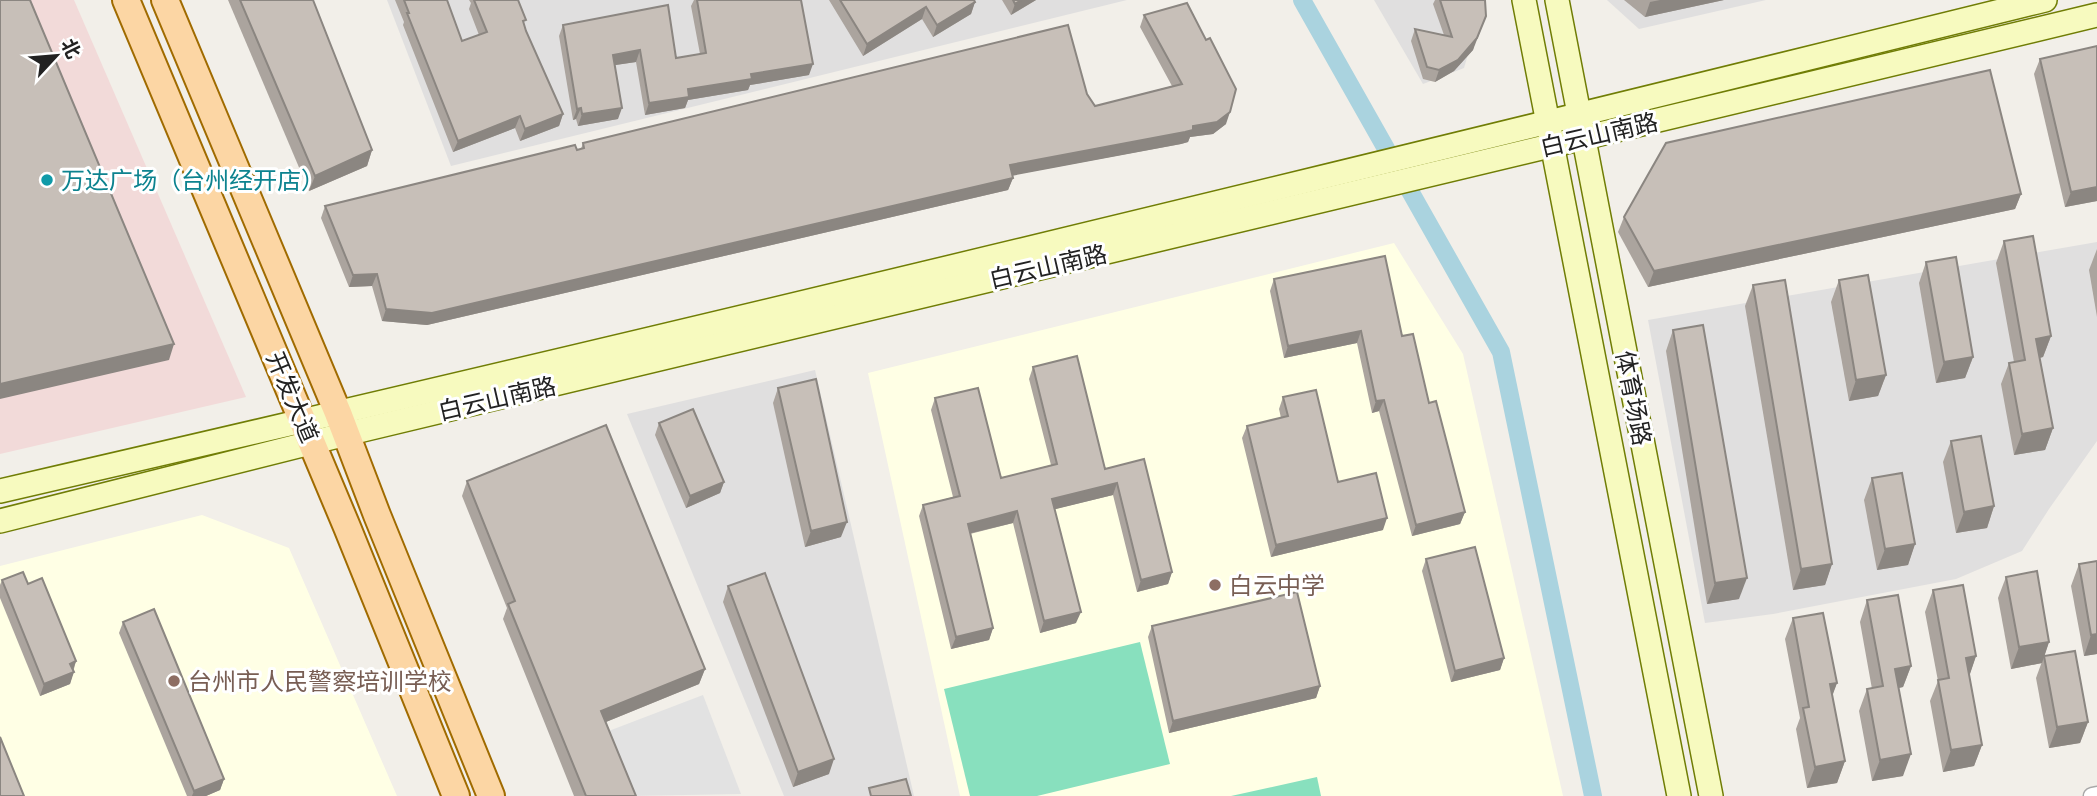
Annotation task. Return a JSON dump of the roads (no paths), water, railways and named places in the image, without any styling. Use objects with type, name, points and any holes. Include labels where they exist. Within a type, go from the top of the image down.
[{"type":"main road","name":"开发大道","points":[[126,0],[456,796]]},
{"type":"main road","name":"开发大道","points":[[165,0],[342,423],[491,796]]},
{"type":"main road","name":"体育场路","points":[[1524,0],[1679,796]]},
{"type":"main road","name":"体育场路","points":[[1557,0],[1711,796]]},
{"type":"main road","name":"白云山南路","points":[[0,521],[342,423],[1349,170],[2045,0]]},
{"type":"main road","name":"白云山南路","points":[[342,423],[1362,191],[2097,15]]},
{"type":"main road","name":"白云山南路","points":[[0,491],[307,432]]},
{"type":"street","points":[[2092,796],[2097,795]]},
{"type":"waterway","points":[[1302,0],[1501,352],[1593,796]]},
{"type":"place","name":"万达广场（台州经开店）","points":[[47,180]]},
{"type":"place","name":"白云中学","points":[[1215,585]]},
{"type":"place","name":"台州市人民警察培训学校","points":[[174,681]]}]
